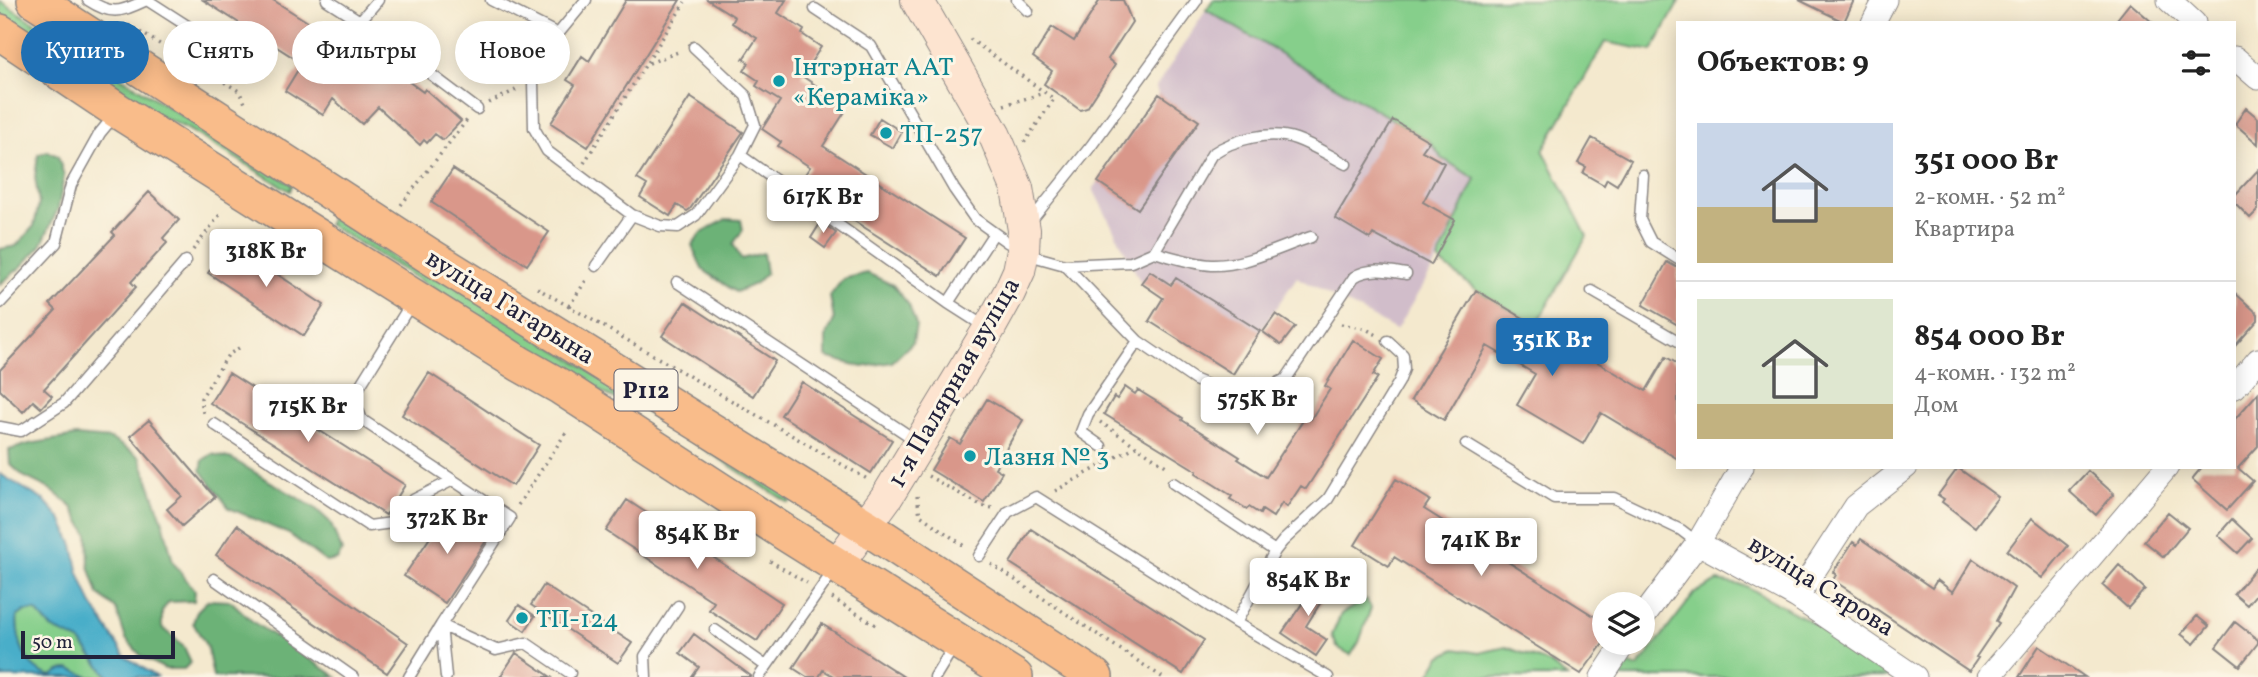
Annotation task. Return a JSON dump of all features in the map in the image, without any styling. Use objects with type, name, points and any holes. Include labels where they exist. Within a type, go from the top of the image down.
[{"type":"main road","name":"вуліца Гагарына","points":[[35,0],[325,189],[865,526],[1095,677]]},
{"type":"main road","name":"вуліца Гагарына","points":[[0,32],[118,111],[415,299],[561,387],[771,524],[829,578],[957,640],[1014,677]]},
{"type":"main road","points":[[301,225],[325,189]]},
{"type":"street","name":"1-я Палярная вуліца","points":[[829,578],[888,495],[921,458],[1019,271],[1014,238],[1017,188],[995,136],[917,0]]},
{"type":"street","points":[[1874,21],[1885,0]]},
{"type":"street","points":[[2169,0],[2192,21]]},
{"type":"street","points":[[2236,386],[2258,360]]},
{"type":"street","points":[[1655,601],[1698,543],[1741,469]]},
{"type":"street","points":[[1989,677],[2165,469]]},
{"type":"street","points":[[1797,597],[1856,506],[1894,470]]},
{"type":"street","name":"вуліца Сярова","points":[[1698,543],[1797,597],[1915,677]]},
{"type":"street","points":[[1602,677],[1616,655]]},
{"type":"lane","points":[[88,0],[103,10],[121,10],[147,0],[180,21]]},
{"type":"lane","points":[[327,0],[360,21],[378,0]]},
{"type":"lane","points":[[491,0],[532,21]]},
{"type":"lane","points":[[569,21],[586,0]]},
{"type":"lane","points":[[1017,0],[1028,11]]},
{"type":"lane","points":[[948,303],[1014,238],[1091,146],[1196,0]]},
{"type":"lane","points":[[815,9],[870,46],[954,189],[975,219],[1014,238],[1036,257],[1065,265],[1131,262],[1154,252],[1212,154],[1224,146],[1243,140],[1281,136],[1296,139],[1346,163]]},
{"type":"lane","points":[[533,84],[534,128],[547,151],[632,215],[660,226],[678,228],[696,215],[740,155],[755,125],[746,96],[694,47]]},
{"type":"lane","points":[[441,82],[477,109]]},
{"type":"lane","points":[[0,303],[56,243],[71,185],[100,133],[118,111]]},
{"type":"lane","points":[[740,155],[948,303],[989,329]]},
{"type":"lane","points":[[1643,176],[1640,220],[1651,242],[1676,258]]},
{"type":"lane","points":[[596,266],[632,215]]},
{"type":"lane","points":[[1154,252],[1210,265],[1225,264],[1311,237]]},
{"type":"lane","points":[[0,427],[21,431],[64,404],[186,261]]},
{"type":"lane","points":[[1065,265],[1138,341],[1195,380],[1217,389],[1250,391],[1286,379],[1354,277],[1361,273],[1383,271],[1406,274]]},
{"type":"lane","points":[[677,282],[921,458]]},
{"type":"lane","points":[[1592,291],[1676,340]]},
{"type":"lane","points":[[409,677],[510,518],[362,420],[352,397],[415,299]]},
{"type":"lane","points":[[1101,446],[1081,432],[1088,414],[1138,341]]},
{"type":"lane","points":[[1236,623],[1275,551],[1328,499],[1399,382],[1404,361],[1402,355],[1388,341]]},
{"type":"lane","points":[[214,424],[369,526],[392,523],[413,500],[453,480]]},
{"type":"lane","points":[[1466,444],[1554,498],[1614,498],[1681,530],[1698,543]]},
{"type":"lane","points":[[1173,483],[1275,551]]},
{"type":"lane","points":[[979,556],[1008,512],[1036,496],[1236,623],[1328,677]]},
{"type":"lane","points":[[759,677],[829,578]]},
{"type":"lane","points":[[214,579],[353,677]]},
{"type":"lane","points":[[646,677],[645,656],[678,606]]},
{"type":"lane","points":[[440,625],[496,650],[526,643],[570,673]]},
{"type":"lane","points":[[440,625],[446,677]]},
{"type":"lane","points":[[715,629],[766,666]]},
{"type":"lane","points":[[935,677],[957,640]]},
{"type":"path","points":[[578,174],[685,2]]},
{"type":"path","points":[[121,10],[128,25],[239,91],[249,110]]},
{"type":"path","points":[[965,35],[1054,99],[1020,150]]},
{"type":"path","points":[[647,63],[694,47]]},
{"type":"path","points":[[399,207],[477,109],[527,84]]},
{"type":"path","points":[[999,106],[1045,93]]},
{"type":"path","points":[[198,243],[222,212]]},
{"type":"path","points":[[569,306],[596,266]]},
{"type":"path","points":[[534,286],[869,480]]},
{"type":"path","points":[[1326,321],[1366,328],[1388,341]]},
{"type":"path","points":[[214,424],[203,413],[201,398],[228,355],[242,346]]},
{"type":"path","points":[[1088,414],[1136,446]]},
{"type":"path","points":[[510,518],[567,431]]},
{"type":"path","points":[[921,458],[982,506],[1008,512]]},
{"type":"path","points":[[1050,493],[1093,470]]},
{"type":"path","points":[[920,515],[1162,677]]},
{"type":"path","points":[[770,561],[829,578],[888,632]]},
{"type":"shaded area","points":[[1206,10],[1429,141],[1443,158],[1476,179],[1438,260],[1396,330],[1297,277],[1260,331],[1176,278],[1168,283],[1150,271],[1141,283],[1093,189],[1158,94],[1156,87]]},
{"type":"green space","points":[[1213,0],[1680,0],[1652,51],[1605,42],[1543,150],[1587,236],[1536,325],[1476,290],[1438,260],[1475,179],[1442,158],[1429,141],[1206,10]]},
{"type":"green space","points":[[0,1],[32,21],[21,21],[21,31],[0,17]]},
{"type":"green space","points":[[103,84],[132,84],[292,185],[290,191],[184,127],[140,108]]},
{"type":"green space","points":[[47,151],[58,156],[64,176],[58,209],[41,246],[0,284],[0,249],[16,246],[34,226],[39,203],[35,177],[38,155]]},
{"type":"green space","points":[[331,216],[405,265],[451,284],[794,496],[789,503],[644,411],[607,395],[328,224]]},
{"type":"green space","points":[[726,219],[741,220],[743,230],[733,244],[741,259],[763,253],[766,273],[755,284],[736,292],[702,269],[692,245],[700,234]]},
{"type":"green space","points":[[867,273],[893,285],[909,305],[916,325],[913,342],[892,362],[862,367],[826,357],[826,337],[834,320],[830,296],[843,279]]},
{"type":"green space","points":[[76,436],[111,439],[140,457],[164,525],[173,562],[195,591],[194,601],[169,602],[162,611],[162,627],[184,647],[191,662],[184,669],[165,669],[142,657],[126,639],[116,609],[98,594],[89,566],[88,535],[72,507],[50,489],[23,476],[10,464],[9,450]]},
{"type":"green space","points":[[212,454],[232,459],[315,508],[330,522],[342,551],[337,560],[326,562],[289,534],[229,508],[201,470],[203,460]]},
{"type":"green space","points":[[1718,581],[1746,586],[1824,629],[1899,677],[1607,677],[1612,668],[1626,663],[1638,667],[1647,655],[1655,655],[1655,645],[1695,593]]},
{"type":"green space","points":[[1366,599],[1371,608],[1359,642],[1351,655],[1337,647],[1332,635],[1341,614]]},
{"type":"green space","points":[[208,600],[231,601],[253,622],[337,677],[213,677],[207,647],[193,623],[197,611]]},
{"type":"green space","points":[[25,611],[36,611],[51,628],[80,641],[109,677],[90,677],[67,669],[52,676],[35,668],[24,654],[19,636],[17,617]]},
{"type":"green space","points":[[1506,647],[1549,663],[1567,677],[1428,677],[1440,657],[1455,649],[1479,653]]},
{"type":"water","points":[[0,474],[45,501],[61,519],[73,545],[78,570],[91,603],[125,656],[157,677],[109,677],[80,641],[51,628],[36,611],[25,611],[17,617],[19,636],[24,654],[35,668],[52,676],[66,669],[89,677],[0,677]]},
{"type":"building","points":[[203,0],[273,0],[306,21],[292,21],[292,57],[278,48],[278,21],[236,21]]},
{"type":"building","points":[[626,0],[680,0],[588,147],[551,123],[575,85],[570,82],[570,75],[582,56],[589,61]]},
{"type":"building","points":[[708,0],[786,0],[778,13],[804,30],[802,34],[821,47],[802,76],[846,110],[823,146],[965,238],[940,276],[848,217],[845,220],[830,210],[832,207],[798,185],[810,167],[778,146],[781,142],[762,129],[780,101],[756,86],[759,81],[744,71],[749,63],[743,59],[757,38],[732,23],[735,17]]},
{"type":"building","points":[[1100,0],[1123,0],[1132,22],[1108,59],[1115,65],[1087,108],[1080,110],[1044,84],[1052,71],[1033,57],[1052,27],[1074,41]]},
{"type":"building","points":[[1799,0],[1854,0],[1844,21]]},
{"type":"building","points":[[2130,3],[2151,21],[2116,21]]},
{"type":"building","points":[[292,80],[292,84],[412,84],[423,92],[425,89],[461,121],[443,140],[435,134],[427,143],[424,140],[420,145],[378,107],[362,124],[333,99],[323,115],[285,91]]},
{"type":"building","points":[[1159,94],[1199,121],[1138,209],[1098,182]]},
{"type":"building","points":[[690,97],[743,132],[690,209],[687,211],[677,205],[670,216],[640,197],[647,185],[637,179]]},
{"type":"building","points":[[2246,108],[2258,118],[2258,144],[2236,125]]},
{"type":"building","name":"ТП-257","points":[[880,118],[902,132],[893,148],[870,135]]},
{"type":"building","points":[[1393,120],[1429,141],[1422,151],[1444,163],[1423,202],[1455,220],[1431,265],[1373,234],[1370,239],[1335,218]]},
{"type":"building","points":[[1592,138],[1631,160],[1617,185],[1607,179],[1604,185],[1583,173],[1586,167],[1578,163]]},
{"type":"building","points":[[453,169],[549,232],[527,265],[431,202]]},
{"type":"building","points":[[2258,170],[2258,210],[2250,218],[2236,204],[2236,194]]},
{"type":"building","points":[[149,192],[179,220],[163,238],[167,243],[131,282],[136,287],[44,389],[52,396],[41,408],[33,401],[23,412],[0,390],[0,370],[56,310],[50,304],[115,235],[112,232]]},
{"type":"building","points":[[821,222],[836,233],[825,248],[811,238]]},
{"type":"building","points":[[228,242],[324,305],[304,336],[208,273]]},
{"type":"building","points":[[1667,262],[1676,267],[1676,324],[1643,305]]},
{"type":"building","points":[[1150,271],[1171,285],[1176,278],[1260,331],[1233,374],[1149,321],[1163,298],[1141,283]]},
{"type":"building","points":[[1476,290],[1646,391],[1666,357],[1676,363],[1676,458],[1601,413],[1583,444],[1517,405],[1535,374],[1487,346],[1444,420],[1411,400]]},
{"type":"building","points":[[2236,294],[2258,314],[2258,320],[2236,345]]},
{"type":"building","points":[[685,302],[775,361],[753,396],[662,336]]},
{"type":"building","points":[[1276,314],[1295,327],[1281,345],[1263,332]]},
{"type":"building","points":[[1353,340],[1383,359],[1373,375],[1378,377],[1306,489],[1301,486],[1287,507],[1282,503],[1273,517],[1262,510],[1260,514],[1249,507],[1247,509],[1230,499],[1232,496],[1196,473],[1197,471],[1104,414],[1114,397],[1117,399],[1125,387],[1135,394],[1138,390],[1183,418],[1182,420],[1266,477],[1306,416],[1311,419],[1330,389],[1325,386]]},
{"type":"building","points":[[229,373],[405,485],[386,515],[210,403]]},
{"type":"building","points":[[429,373],[539,445],[513,486],[402,415]]},
{"type":"building","points":[[802,382],[892,440],[871,473],[781,415]]},
{"type":"building","points":[[2258,393],[2258,446],[2238,468],[2253,481],[2227,510],[2192,479],[2200,469],[2236,469],[2236,418]]},
{"type":"building","name":"Лазня № 3","points":[[987,399],[1023,420],[995,468],[1002,472],[984,502],[931,470],[950,438],[960,444]]},
{"type":"building","points":[[149,420],[215,497],[182,526],[167,509],[182,496],[130,436]]},
{"type":"building","points":[[1959,469],[1998,497],[1975,527],[1942,502],[1944,499],[1938,495]]},
{"type":"building","points":[[2088,471],[2114,494],[2096,515],[2069,491]]},
{"type":"building","points":[[1396,479],[1430,500],[1424,509],[1592,615],[1592,655],[1595,655],[1581,674],[1394,557],[1389,566],[1355,545]]},
{"type":"building","points":[[627,500],[782,603],[757,641],[709,610],[714,602],[606,531]]},
{"type":"building","points":[[450,508],[490,535],[445,603],[404,576]]},
{"type":"building","points":[[2168,512],[2188,528],[2164,557],[2144,541]]},
{"type":"building","points":[[2032,518],[2068,546],[2042,578],[2007,551]]},
{"type":"building","points":[[2232,519],[2252,538],[2238,553],[2218,535]]},
{"type":"building","points":[[237,525],[408,643],[387,673],[216,555]]},
{"type":"building","points":[[1031,529],[1204,640],[1183,674],[1010,563]]},
{"type":"building","points":[[1861,539],[1932,588],[1937,580],[1953,592],[1973,559],[2014,588],[1996,621],[1999,623],[1969,671],[1833,580],[1836,575],[1833,572],[1853,542],[1857,545]]},
{"type":"building","points":[[2119,565],[2145,589],[2128,608],[2102,585]]},
{"type":"building","points":[[2258,565],[2258,592],[2247,605],[2234,594]]},
{"type":"building","points":[[1309,576],[1329,589],[1306,626],[1327,640],[1316,656],[1282,633],[1308,595],[1300,590]]},
{"type":"building","points":[[544,585],[632,643],[618,663],[531,605]]},
{"type":"building","name":"ТП-124","points":[[519,605],[535,616],[525,631],[509,620]]},
{"type":"building","points":[[2197,616],[2209,626],[2194,644],[2181,634]]},
{"type":"building","points":[[2235,622],[2258,640],[2240,666],[2216,647]]},
{"type":"building","points":[[822,624],[904,677],[835,677],[823,670],[819,677],[807,677],[793,668]]},
{"type":"building","points":[[694,634],[751,677],[692,677],[699,667],[680,653]]},
{"type":"building","points":[[2039,646],[2085,677],[2019,677]]},
{"type":"building","points":[[516,653],[551,677],[500,677]]},
{"type":"place","name":"Інтэрнат ААТ «Кераміка»","points":[[779,81]]},
{"type":"place","name":"ТП-257","points":[[886,133]]},
{"type":"place","name":"Лазня № 3","points":[[970,456]]},
{"type":"place","name":"ТП-124","points":[[522,618]]}]
